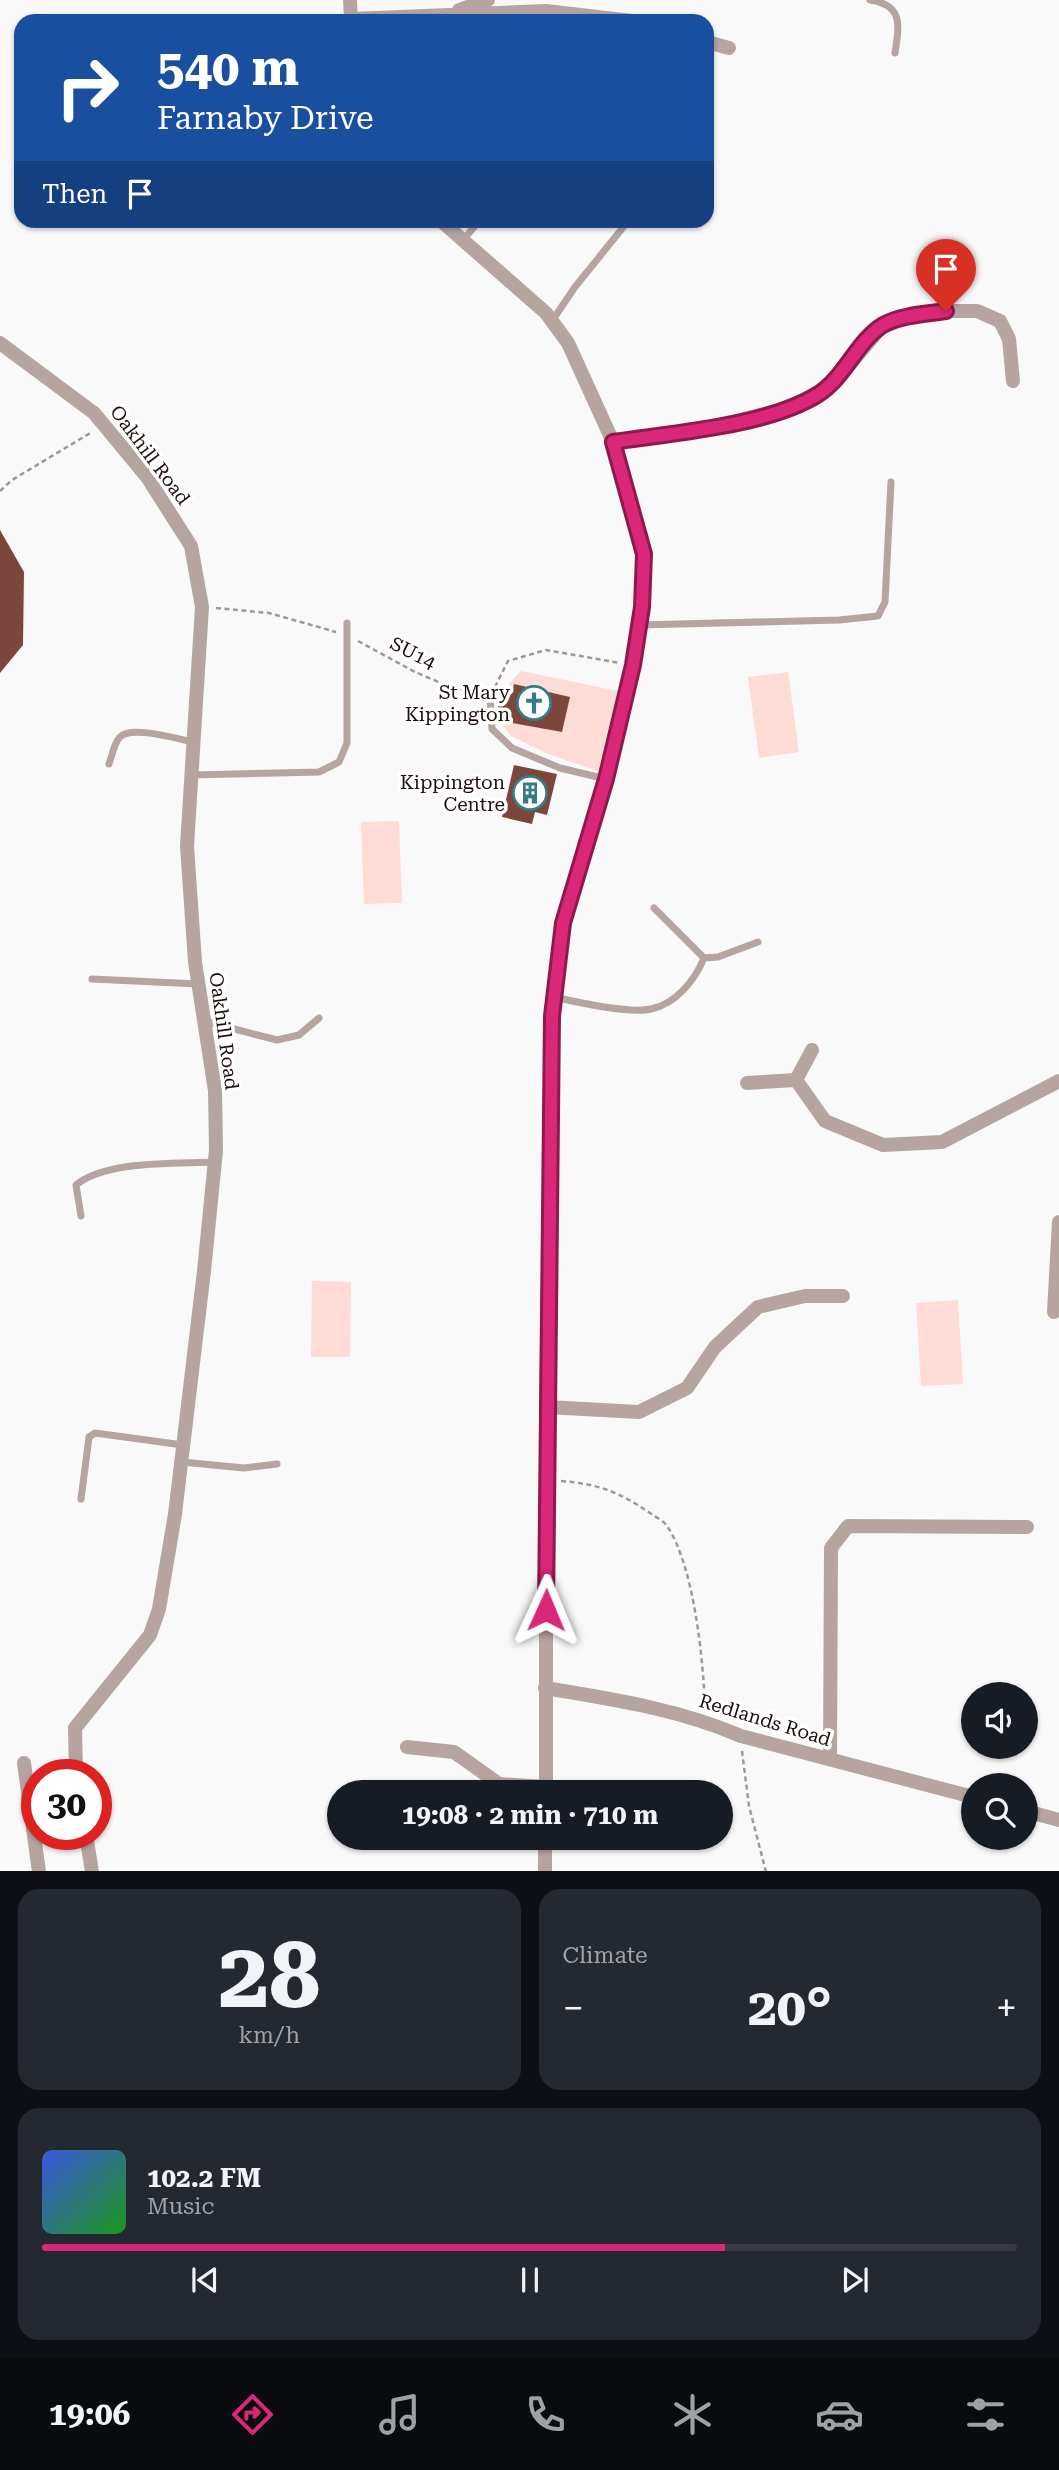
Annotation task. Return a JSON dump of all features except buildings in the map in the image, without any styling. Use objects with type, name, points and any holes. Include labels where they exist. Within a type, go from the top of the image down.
[{"type":"street","points":[[445,14],[488,0]]},
{"type":"street","points":[[468,14],[546,11],[572,14]]},
{"type":"street","points":[[714,44],[729,48]]},
{"type":"street","points":[[450,228],[552,321],[568,343],[613,442],[644,554],[633,665],[606,779],[563,923],[554,997],[545,1407],[546,1780]]},
{"type":"street","points":[[613,442],[709,428],[780,410],[816,395],[841,375],[883,326],[910,316],[946,311],[976,311],[1000,321],[1009,339],[1013,381]]},
{"type":"street","name":"Oakhill Road","points":[[0,343],[94,413],[147,477],[191,546],[202,607],[187,846],[198,984],[215,1091],[215,1162],[181,1462],[159,1609],[150,1635],[75,1728],[76,1759]]},
{"type":"street","points":[[796,1080],[812,1050]]},
{"type":"street","points":[[796,1080],[825,1121],[883,1145],[942,1142],[1059,1081]]},
{"type":"street","points":[[747,1083],[796,1080]]},
{"type":"street","points":[[1054,1312],[1059,1222]]},
{"type":"street","points":[[545,1407],[639,1412],[687,1388],[715,1348],[758,1307],[805,1296],[843,1296]]},
{"type":"street","points":[[830,1759],[831,1548],[848,1526],[1027,1527]]},
{"type":"street","name":"Redlands Road","points":[[545,1688],[637,1704],[705,1721],[741,1736],[961,1794]]},
{"type":"street","points":[[407,1747],[454,1752],[493,1780]]},
{"type":"street","points":[[1038,1814],[1059,1820]]},
{"type":"street","points":[[36,1850],[39,1871]]},
{"type":"street","points":[[89,1850],[92,1871]]},
{"type":"street","points":[[545,1850],[545,1871]]},
{"type":"lane","points":[[870,0],[886,6],[900,22],[895,53]]},
{"type":"lane","points":[[464,239],[473,228]]},
{"type":"lane","points":[[552,321],[575,286],[622,228]]},
{"type":"lane","points":[[639,625],[839,621],[877,616],[885,602],[891,482]]},
{"type":"lane","points":[[191,775],[319,772],[339,762],[347,743],[347,623]]},
{"type":"lane","points":[[490,696],[492,729],[512,748],[560,768],[606,779]]},
{"type":"lane","points":[[109,764],[120,736],[127,733],[139,732],[193,742]]},
{"type":"lane","points":[[654,908],[704,958],[718,957],[758,942]]},
{"type":"lane","points":[[554,997],[650,1010],[687,987],[697,975],[704,958]]},
{"type":"lane","points":[[92,979],[198,984]]},
{"type":"lane","points":[[204,1021],[277,1040],[299,1035],[320,1018]]},
{"type":"lane","points":[[81,1216],[76,1185],[88,1175],[140,1166],[215,1162]]},
{"type":"lane","points":[[81,1499],[89,1437],[95,1433],[183,1445]]},
{"type":"lane","points":[[181,1462],[244,1468],[278,1464]]},
{"type":"path","points":[[0,492],[12,481],[104,425]]},
{"type":"path","name":"SU14","points":[[202,607],[269,613],[314,624],[448,686],[490,696]]},
{"type":"path","points":[[490,696],[508,662],[546,650],[633,665]]},
{"type":"path","points":[[547,1480],[587,1483],[619,1493],[666,1524],[684,1565],[703,1664],[705,1721]]},
{"type":"path","points":[[741,1736],[749,1806],[766,1871]]},
{"type":"shaded area","points":[[521,671],[618,691],[598,771],[548,754],[511,736],[497,718],[504,692]]},
{"type":"shaded area","points":[[788,672],[799,752],[759,758],[748,677]]},
{"type":"shaded area","points":[[399,821],[402,903],[364,904],[361,822]]},
{"type":"shaded area","points":[[312,1281],[351,1282],[350,1357],[311,1357]]},
{"type":"shaded area","points":[[958,1300],[963,1384],[921,1386],[916,1303]]},
{"type":"place","name":"St Mary Kippington","points":[[534,703]]},
{"type":"place","name":"Kippington Centre","points":[[530,793]]},
{"type":"route","points":[[546,1610],[545,1407],[552,1016],[563,923],[606,779],[633,665],[642,607],[644,554],[613,442],[709,428],[780,410],[816,395],[841,375],[864,344],[883,326],[910,316],[946,311]]}]
